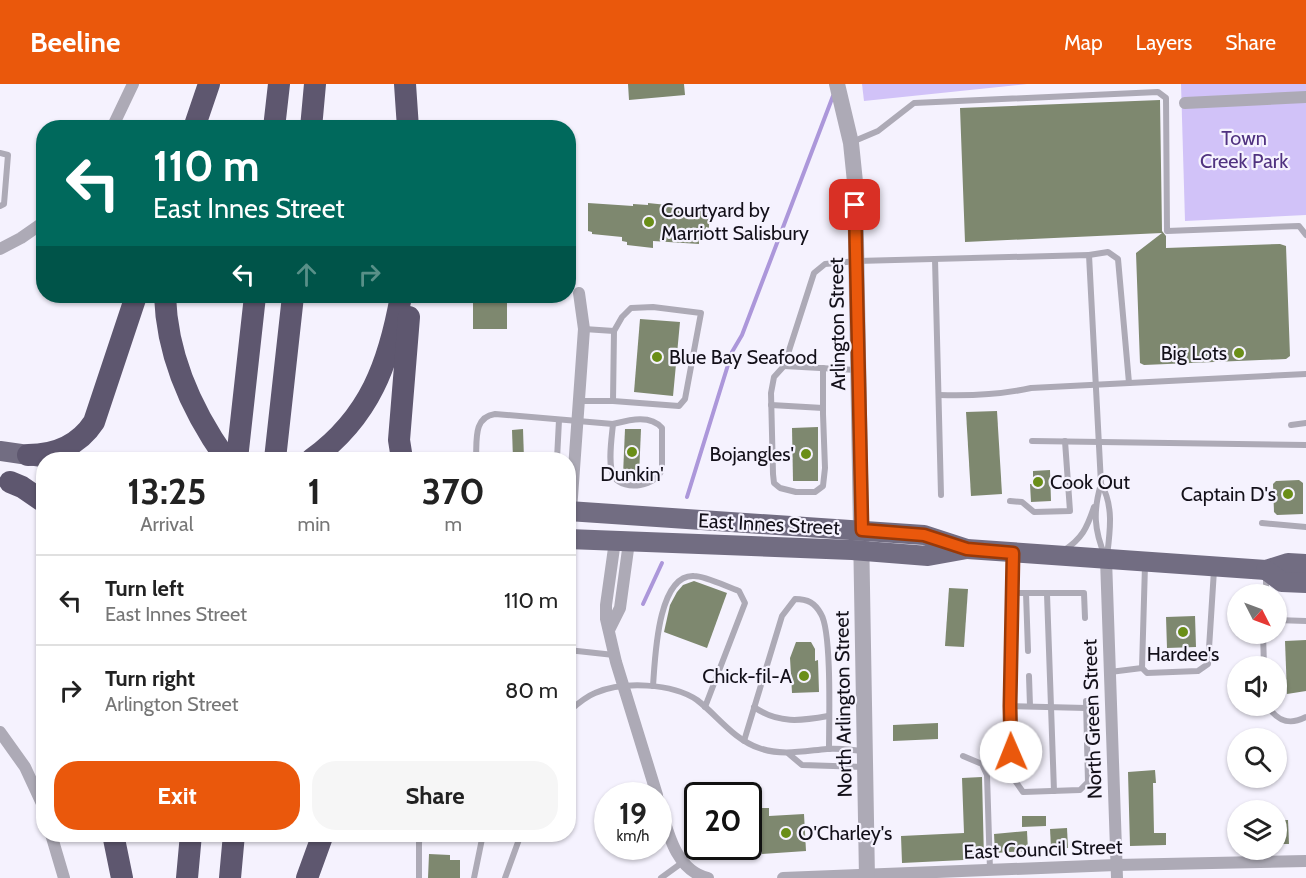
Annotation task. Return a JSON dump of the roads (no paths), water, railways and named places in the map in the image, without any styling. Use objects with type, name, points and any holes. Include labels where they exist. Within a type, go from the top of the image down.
[{"type":"highway","points":[[199,120],[210,84]]},
{"type":"highway","points":[[275,120],[279,84]]},
{"type":"highway","points":[[311,120],[315,84]]},
{"type":"highway","points":[[405,84],[407,120]]},
{"type":"highway","points":[[51,452],[79,439],[96,419],[134,303]]},
{"type":"highway","points":[[166,303],[170,332],[184,385],[202,423],[221,452]]},
{"type":"highway","points":[[238,452],[254,303]]},
{"type":"highway","points":[[276,452],[292,303]]},
{"type":"highway","points":[[320,452],[345,430],[359,413],[376,385],[391,344],[400,303]]},
{"type":"highway","points":[[400,452],[400,419],[410,303]]},
{"type":"highway","points":[[28,455],[36,455]]},
{"type":"highway","points":[[5,481],[22,487],[36,497]]},
{"type":"highway","points":[[115,842],[121,874]]},
{"type":"highway","points":[[187,878],[190,842]]},
{"type":"highway","points":[[230,878],[233,842]]},
{"type":"highway","points":[[306,878],[315,842]]},
{"type":"highway","points":[[306,878],[320,842]]},
{"type":"main road","points":[[0,451],[36,456]]},
{"type":"main road","points":[[5,481],[36,486]]},
{"type":"main road","name":"East Innes Street","points":[[576,511],[924,535],[967,549],[1054,556],[1266,570],[1288,563],[1306,564]]},
{"type":"main road","name":"East Innes Street","points":[[576,539],[862,551],[928,556],[967,549]]},
{"type":"main road","name":"East Innes Street","points":[[1266,570],[1282,582],[1306,583]]},
{"type":"street","points":[[116,120],[133,84]]},
{"type":"street","name":"Arlington Street","points":[[837,84],[851,142],[857,261],[862,530]]},
{"type":"street","points":[[1185,103],[1306,98]]},
{"type":"street","points":[[0,249],[36,228]]},
{"type":"street","points":[[575,452],[584,329],[579,293]]},
{"type":"street","name":"North Arlington Street","points":[[862,530],[867,877]]},
{"type":"street","points":[[622,541],[606,605],[606,619],[653,782]]},
{"type":"street","name":"North Green Street","points":[[1106,559],[1117,878]]},
{"type":"street","points":[[0,732],[25,767],[36,791]]},
{"type":"street","points":[[53,842],[64,878]]},
{"type":"street","points":[[672,842],[690,870],[708,878]]},
{"type":"street","name":"East Council Street","points":[[783,878],[867,877],[1116,865],[1306,861]]},
{"type":"lane","points":[[851,142],[879,131],[914,103],[1158,92],[1166,98],[1167,231],[1299,226],[1306,234]]},
{"type":"lane","points":[[0,153],[8,154],[4,204],[0,206]]},
{"type":"lane","points":[[823,368],[825,468],[823,486],[815,492],[796,492],[780,488],[774,483],[773,474],[771,405],[774,377],[784,366],[814,273],[825,264],[857,261],[1089,255],[1108,252],[1118,259],[1129,383]]},
{"type":"lane","points":[[1054,556],[1076,542],[1088,525],[1101,484],[1089,255]]},
{"type":"lane","points":[[935,259],[941,495]]},
{"type":"lane","points":[[580,401],[679,406],[685,399],[701,313],[653,307],[631,308],[622,317],[614,331],[613,401]]},
{"type":"lane","points":[[584,329],[614,331]]},
{"type":"lane","points":[[784,366],[859,370]]},
{"type":"lane","points":[[939,395],[973,396],[1031,388],[1306,374]]},
{"type":"lane","points":[[771,405],[823,408]]},
{"type":"lane","points":[[476,452],[478,428],[481,420],[487,415],[613,424],[650,419],[662,428],[663,469],[661,474],[651,482],[632,485],[615,478],[611,470],[613,424]]},
{"type":"lane","points":[[557,452],[559,420]]},
{"type":"lane","points":[[1291,424],[1306,423]]},
{"type":"lane","points":[[1032,441],[1298,444],[1306,446]]},
{"type":"lane","points":[[1010,501],[1022,502],[1034,512],[1070,511],[1065,441]]},
{"type":"lane","points":[[1101,484],[1108,496],[1110,531],[1106,559]]},
{"type":"lane","points":[[1095,503],[1097,538],[1106,559]]},
{"type":"lane","points":[[1262,523],[1306,527]]},
{"type":"lane","points":[[1010,706],[1086,704],[1088,782],[1080,790],[1023,792],[1011,775],[1010,706],[1011,593],[1013,553]]},
{"type":"lane","points":[[1145,562],[1142,668],[1147,673],[1198,671],[1208,664],[1214,567]]},
{"type":"lane","points":[[1266,570],[1266,584]]},
{"type":"lane","points":[[653,686],[660,621],[670,594],[683,578],[695,576],[739,591],[745,603],[705,707]]},
{"type":"lane","points":[[1011,593],[1084,593],[1085,618]]},
{"type":"lane","points":[[1026,593],[1028,651]]},
{"type":"lane","points":[[1047,594],[1054,791]]},
{"type":"lane","points":[[744,741],[782,616],[795,600],[804,599],[814,603],[823,616],[829,749]]},
{"type":"lane","points":[[1287,620],[1306,621]]},
{"type":"lane","points":[[576,651],[615,655]]},
{"type":"lane","points":[[1110,672],[1142,668]]},
{"type":"lane","points":[[1029,676],[1030,706]]},
{"type":"lane","points":[[576,706],[595,693],[624,687],[653,686],[681,691],[705,707],[744,741],[760,749],[790,753],[829,749],[864,759]]},
{"type":"lane","points":[[754,707],[776,719],[802,721],[828,716]]},
{"type":"lane","points":[[1276,716],[1285,722],[1292,723],[1306,717]]},
{"type":"lane","points":[[790,753],[802,765],[864,759]]},
{"type":"lane","points":[[963,756],[977,761],[985,768],[990,870]]},
{"type":"lane","points":[[419,842],[419,878]]},
{"type":"lane","points":[[474,878],[481,842]]},
{"type":"lane","points":[[505,878],[518,842]]},
{"type":"lane","points":[[661,878],[683,862]]},
{"type":"waterway","points":[[687,497],[732,352],[742,335],[833,96]]},
{"type":"waterway","points":[[643,604],[662,563]]},
{"type":"place","name":"Courtyard by Marriott Salisbury","points":[[649,222]]},
{"type":"place","name":"Big Lots","points":[[1239,353]]},
{"type":"place","name":"Blue Bay Seafood","points":[[657,357]]},
{"type":"place","name":"Dunkin'","points":[[632,452]]},
{"type":"place","name":"Bojangles'","points":[[806,454]]},
{"type":"place","name":"Cook Out","points":[[1038,482]]},
{"type":"place","name":"Captain D's","points":[[1288,494]]},
{"type":"place","name":"Hardee's","points":[[1183,632]]},
{"type":"place","name":"Chick-fil-A","points":[[804,676]]},
{"type":"place","name":"O'Charley's","points":[[786,833]]},
{"type":"park label","name":"Town Creek Park","points":[[1244,150]]}]
